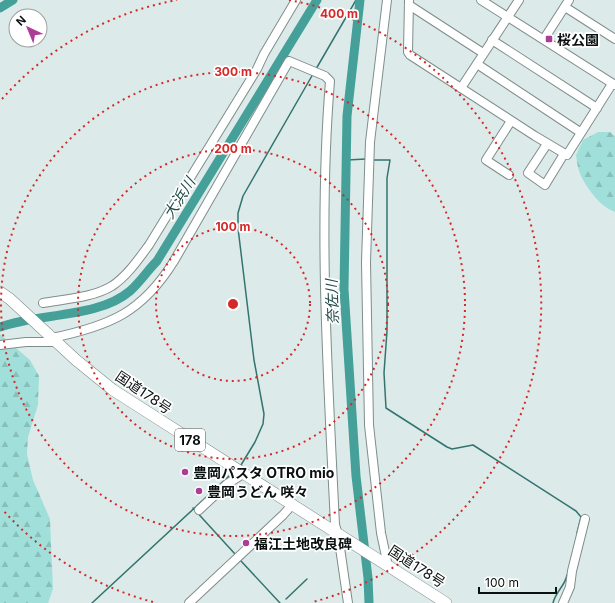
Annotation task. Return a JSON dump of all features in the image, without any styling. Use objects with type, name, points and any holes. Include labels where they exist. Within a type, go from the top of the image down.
[{"type":"highway","name":"国道178号","points":[[0,292],[17,305],[85,368],[113,390],[446,603]]},
{"type":"street","points":[[43,303],[78,298],[107,288],[118,282],[134,266],[149,245],[257,69],[264,54],[296,0]]},
{"type":"street","points":[[386,565],[369,425],[366,262],[370,142],[387,0]]},
{"type":"street","points":[[481,0],[614,84],[580,132],[567,155],[564,154],[545,185],[528,173],[546,144]]},
{"type":"street","points":[[461,88],[519,0]]},
{"type":"street","points":[[409,3],[483,53]]},
{"type":"street","points":[[409,3],[408,52],[546,144],[564,154]]},
{"type":"street","points":[[544,39],[567,3],[615,39]]},
{"type":"street","points":[[492,40],[597,108]]},
{"type":"street","points":[[0,345],[82,332],[115,320],[134,307],[156,287],[176,256],[289,61],[325,76],[330,81],[326,147],[325,318],[335,525],[340,535],[348,603]]},
{"type":"street","points":[[477,64],[580,132]]},
{"type":"street","points":[[509,175],[486,160],[511,121]]},
{"type":"street","points":[[199,510],[227,484],[243,474]]},
{"type":"street","points":[[189,603],[286,513],[292,505]]},
{"type":"street","points":[[563,603],[570,586],[585,519]]},
{"type":"green space","points":[[598,132],[610,132],[615,136],[615,212],[605,207],[591,192],[579,171],[576,155],[583,140]]},
{"type":"green space","points":[[0,334],[30,360],[39,376],[38,405],[28,437],[27,454],[33,480],[50,519],[53,589],[48,603],[0,603]]},
{"type":"waterway","points":[[0,8],[13,0]]},
{"type":"waterway","name":"大浜川","points":[[0,327],[32,319],[85,311],[102,306],[117,300],[134,287],[157,261],[317,0]]},
{"type":"waterway","points":[[316,69],[356,0]]},
{"type":"waterway","name":"奈佐川","points":[[360,0],[347,116],[344,289],[356,476],[368,578],[369,603]]},
{"type":"waterway","points":[[241,465],[255,442],[263,424],[264,414],[254,360],[238,228],[238,213],[243,196],[313,74]]},
{"type":"waterway","points":[[347,160],[366,159]]},
{"type":"waterway","points":[[372,160],[390,160],[387,178],[387,331],[384,373],[386,408],[447,447],[452,449],[473,445],[576,511],[581,517],[577,533]]},
{"type":"waterway","points":[[92,603],[229,476]]},
{"type":"waterway","points":[[193,508],[235,554]]},
{"type":"waterway","points":[[241,561],[280,603]]},
{"type":"waterway","points":[[553,603],[567,575]]},
{"type":"waterway","points":[[286,599],[307,579]]},
{"type":"place","name":"桜公園","points":[[549,39]]},
{"type":"place","name":"豊岡パスタ OTRO mio","points":[[185,472]]},
{"type":"place","name":"豊岡うどん 咲々","points":[[199,491]]},
{"type":"place","name":"福江土地改良碑","points":[[246,543]]}]
